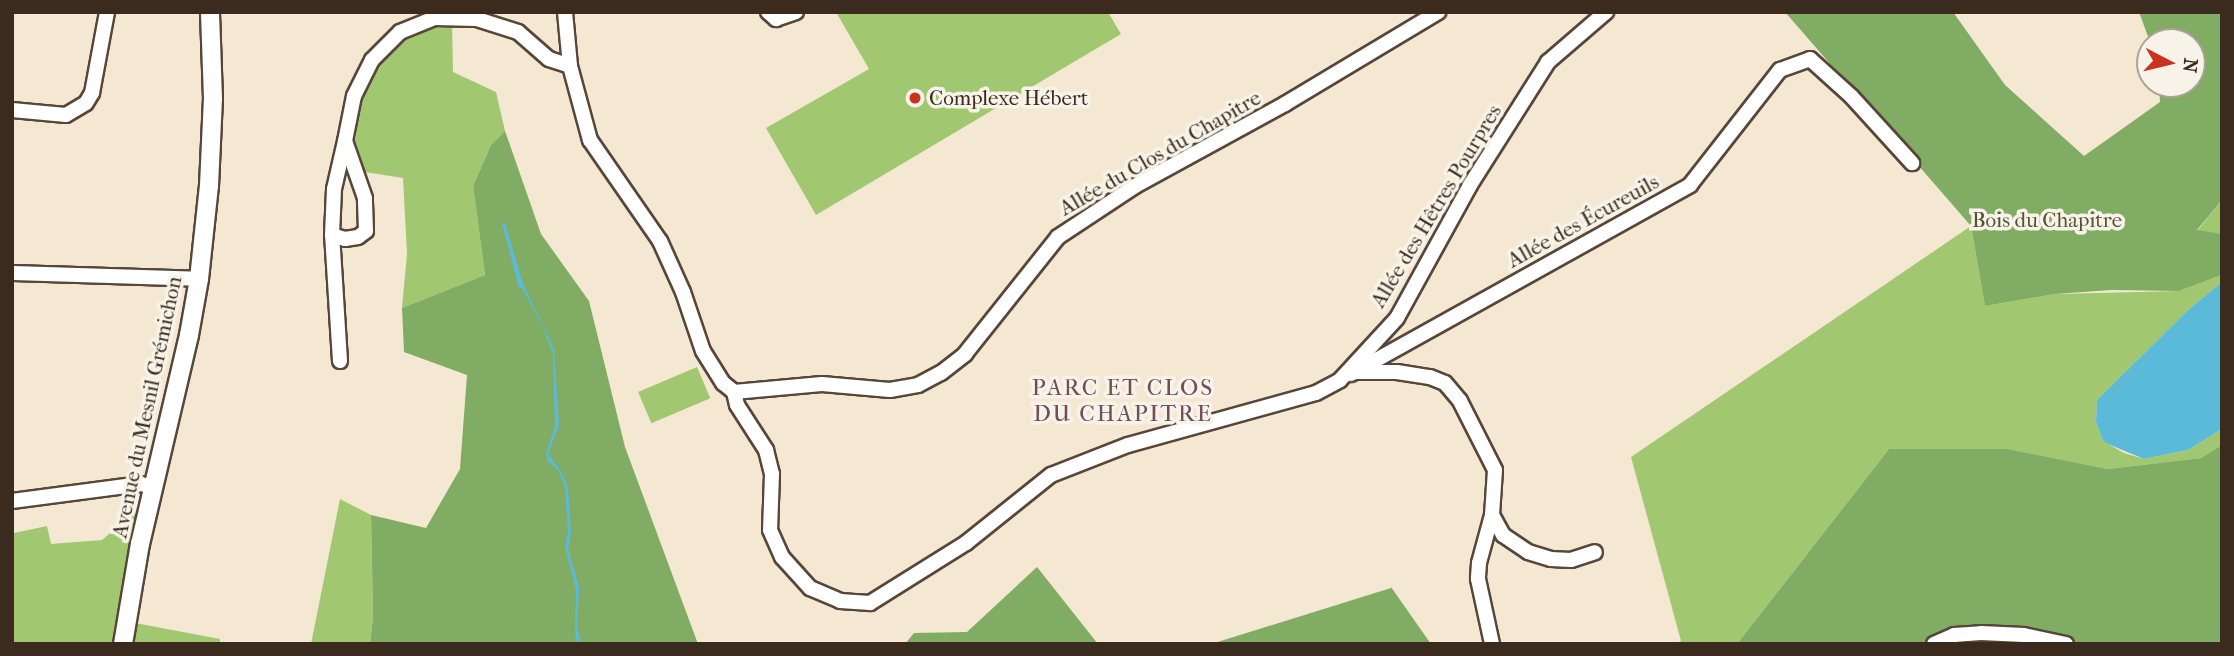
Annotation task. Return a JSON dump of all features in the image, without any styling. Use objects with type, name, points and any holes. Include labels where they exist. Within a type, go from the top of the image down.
[{"type":"street","points":[[12,110],[66,115],[86,103],[92,93],[107,12]]},
{"type":"street","name":"Avenue du Mesnil Grémichon","points":[[123,644],[153,487],[189,335],[199,279],[213,112],[210,12]]},
{"type":"street","name":"Allée des Hêtres Pourpres","points":[[565,12],[570,66],[590,140],[660,241],[683,292],[703,351],[723,383],[734,392],[737,405],[765,450],[772,474],[770,530],[782,557],[810,588],[839,601],[870,603],[966,543],[1051,475],[1128,444],[1316,393],[1340,380],[1397,317],[1471,185],[1548,62],[1606,12]]},
{"type":"street","points":[[768,12],[776,19],[796,12]]},
{"type":"street","name":"Allée du Clos du Chapitre","points":[[734,392],[822,384],[890,390],[918,385],[965,354],[1058,237],[1135,186],[1285,104],[1438,12]]},
{"type":"street","points":[[340,361],[332,235],[334,188],[354,96],[372,60],[400,32],[435,18],[477,19],[518,32],[549,59],[570,66]]},
{"type":"street","name":"Allée des Écureuils","points":[[1340,380],[1690,185],[1780,70],[1810,59],[1851,96],[1912,163]]},
{"type":"street","points":[[332,235],[345,239],[358,237],[366,231],[368,222],[359,175],[345,141]]},
{"type":"street","points":[[12,273],[199,279]]},
{"type":"street","points":[[1355,372],[1397,372],[1430,377],[1444,383],[1460,401],[1494,470],[1492,515],[1479,564],[1478,579],[1492,644]]},
{"type":"street","points":[[12,501],[141,484],[153,487]]},
{"type":"street","points":[[1492,515],[1503,535],[1528,552],[1551,559],[1571,560],[1595,552]]},
{"type":"street","points":[[1934,644],[1954,635],[1981,633],[2024,635],[2066,644]]},
{"type":"green space","name":"Complexe Hébert","points":[[836,12],[1108,12],[1121,34],[816,215],[766,128],[869,69]]},
{"type":"green space","name":"Bois du Chapitre","points":[[1785,12],[1953,12],[2005,85],[2084,156],[2160,102],[2160,98],[2206,98],[2206,28],[2145,28],[2139,12],[2222,12],[2222,200],[2197,230],[2222,234],[2222,275],[2179,291],[2111,290],[2055,294],[1985,306],[1971,226]]},
{"type":"green space","points":[[452,22],[453,72],[496,92],[505,131],[491,145],[473,186],[485,275],[402,308],[407,254],[403,178],[365,172],[351,131],[353,117],[366,84],[385,55],[406,37]]},
{"type":"green space","points":[[505,131],[541,234],[589,301],[625,447],[698,644],[370,644],[373,617],[371,515],[426,528],[460,469],[467,375],[404,352],[402,308],[485,275],[473,186],[491,145]]},
{"type":"green space","points":[[2222,200],[2222,234],[2197,231]]},
{"type":"green space","points":[[1971,226],[1985,306],[2055,294],[2179,291],[2222,275],[2222,282],[2189,309],[2097,400],[2096,422],[2103,441],[2124,453],[2144,459],[2188,450],[2222,429],[2222,445],[2201,458],[2108,469],[2008,449],[1889,449],[1737,644],[1673,644],[1681,641],[1631,457]]},
{"type":"green space","points":[[697,367],[710,398],[651,423],[638,392]]},
{"type":"green space","points":[[2222,445],[2222,644],[1737,644],[1889,449],[2008,449],[2108,469],[2201,458]]},
{"type":"green space","points":[[340,499],[371,515],[373,617],[370,644],[311,644]]},
{"type":"green space","points":[[137,510],[114,644],[12,644],[12,525],[14,533],[47,526],[51,544],[102,540]]},
{"type":"green space","points":[[1037,567],[1098,644],[905,644],[914,633],[967,632]]},
{"type":"green space","points":[[1391,588],[1431,644],[1211,644]]},
{"type":"green space","points":[[135,623],[220,639],[220,644],[132,644]]},
{"type":"water","points":[[502,223],[505,223],[523,284],[554,349],[559,425],[548,454],[561,471],[568,487],[571,534],[568,549],[579,587],[577,628],[581,644],[577,642],[575,633],[576,590],[565,546],[568,532],[565,487],[558,470],[548,461],[546,454],[555,426],[553,354],[542,325],[522,288],[519,288]]},
{"type":"water","points":[[2222,282],[2222,429],[2188,450],[2144,459],[2103,441],[2096,422],[2097,400],[2189,309]]},
{"type":"place","name":"Complexe Hébert","points":[[915,98]]},
{"type":"district","name":"PARC ET CLOS DU CHAPITRE","points":[[1123,401]]}]
